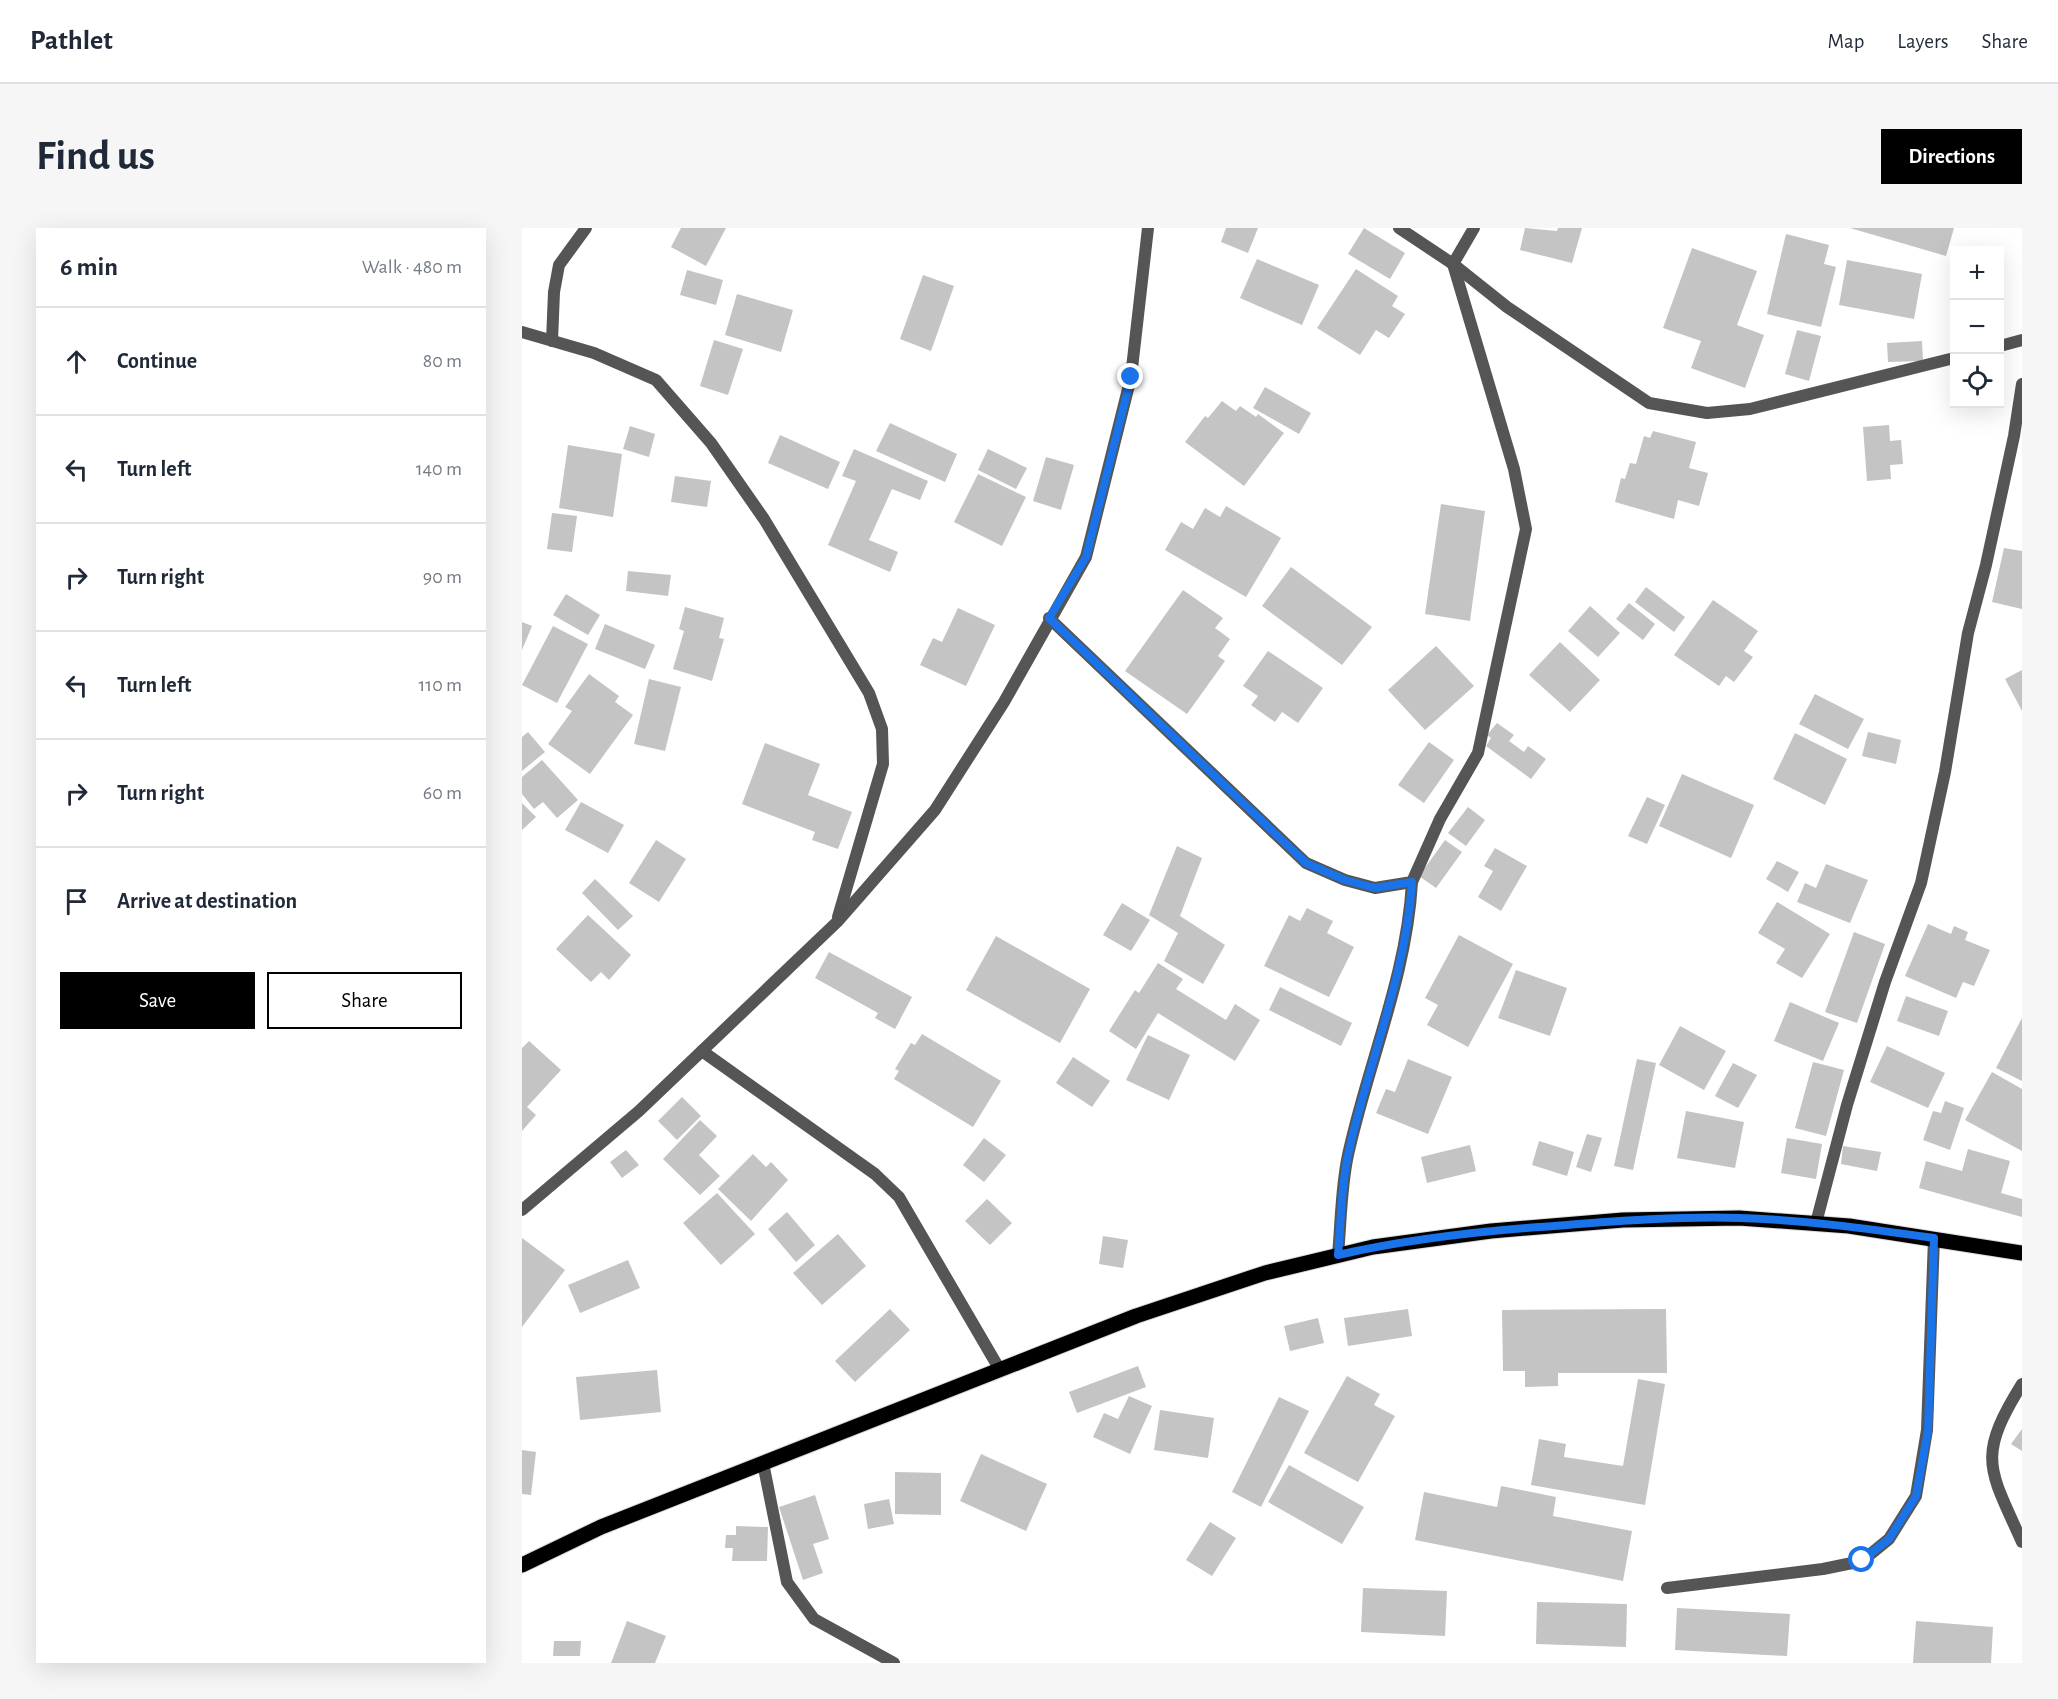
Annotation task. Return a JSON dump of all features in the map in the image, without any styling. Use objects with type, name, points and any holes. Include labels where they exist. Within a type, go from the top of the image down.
[{"type":"main road","points":[[522,1565],[601,1527],[1136,1316],[1265,1273],[1373,1247],[1491,1231],[1623,1220],[1739,1218],[1816,1223],[1934,1238],[2022,1253]]},
{"type":"street","points":[[552,341],[554,292],[559,265],[586,228]]},
{"type":"street","points":[[522,1210],[639,1111],[837,922],[935,810],[1004,702],[1049,618],[1086,557],[1131,377],[1148,228]]},
{"type":"street","points":[[1399,228],[1452,264],[1507,307],[1649,403],[1707,413],[1750,409],[1950,359]]},
{"type":"street","points":[[1338,1255],[1348,1156],[1410,918],[1412,882],[1440,819],[1478,753],[1526,529],[1514,469],[1452,264],[1474,228]]},
{"type":"street","points":[[522,332],[594,353],[656,380],[711,443],[764,519],[869,693],[882,729],[883,764],[837,922]]},
{"type":"street","points":[[2004,345],[2022,340]]},
{"type":"street","points":[[1816,1223],[1847,1105],[1885,982],[1921,883],[1945,772],[1968,633],[1986,565],[2014,436],[2022,384]]},
{"type":"street","points":[[1049,618],[1306,863],[1345,880],[1375,888],[1412,882]]},
{"type":"street","points":[[702,1051],[875,1174],[899,1197],[1000,1370]]},
{"type":"street","points":[[1667,1588],[1823,1569],[1862,1560],[1889,1539],[1916,1496],[1928,1430],[1934,1238]]},
{"type":"street","points":[[2022,1384],[2003,1415],[1991,1445],[1993,1477],[2022,1542]]},
{"type":"street","points":[[763,1463],[787,1582],[814,1619],[894,1663]]},
{"type":"building","points":[[681,228],[726,228],[706,266],[671,247]]},
{"type":"building","points":[[1226,228],[1258,228],[1248,253],[1221,242]]},
{"type":"building","points":[[1364,228],[1405,253],[1390,279],[1348,254]]},
{"type":"building","points":[[1525,228],[1557,231],[1558,228],[1582,228],[1572,263],[1520,250]]},
{"type":"building","points":[[1850,228],[1954,228],[1946,256]]},
{"type":"building","points":[[1786,234],[1829,245],[1824,264],[1836,267],[1821,327],[1767,314]]},
{"type":"building","points":[[1692,248],[1757,271],[1737,325],[1764,335],[1745,388],[1691,368],[1701,341],[1663,328]]},
{"type":"building","points":[[1257,259],[1319,285],[1302,325],[1240,298]]},
{"type":"building","points":[[1847,260],[1922,274],[1914,319],[1839,305]]},
{"type":"building","points":[[1356,269],[1398,296],[1392,306],[1405,314],[1389,338],[1376,330],[1360,355],[1317,328]]},
{"type":"building","points":[[687,270],[723,280],[716,305],[680,295]]},
{"type":"building","points":[[923,275],[954,286],[931,351],[900,339]]},
{"type":"building","points":[[737,294],[793,310],[781,352],[725,335]]},
{"type":"building","points":[[1797,330],[1821,336],[1809,381],[1785,374]]},
{"type":"building","points":[[714,340],[743,349],[728,395],[700,386]]},
{"type":"building","points":[[1922,341],[1923,361],[1888,362],[1887,343]]},
{"type":"building","points":[[1265,387],[1311,413],[1299,434],[1253,408]]},
{"type":"building","points":[[1222,401],[1236,411],[1240,406],[1256,417],[1258,414],[1284,433],[1244,486],[1185,442],[1205,416],[1208,418]]},
{"type":"building","points":[[890,423],[957,454],[945,482],[876,451]]},
{"type":"building","points":[[1889,425],[1890,441],[1901,440],[1903,464],[1890,465],[1891,479],[1867,481],[1863,427]]},
{"type":"building","points":[[630,426],[655,434],[649,457],[623,449]]},
{"type":"building","points":[[1653,431],[1696,442],[1689,468],[1708,473],[1699,506],[1678,500],[1674,519],[1615,502],[1621,478],[1625,479],[1630,463],[1636,464],[1644,436],[1650,438]]},
{"type":"building","points":[[780,435],[840,462],[828,489],[768,463]]},
{"type":"building","points":[[568,445],[622,454],[613,517],[559,508]]},
{"type":"building","points":[[854,449],[928,481],[920,500],[892,489],[869,540],[898,552],[890,572],[828,545],[856,481],[842,476]]},
{"type":"building","points":[[988,449],[1027,468],[1016,489],[978,470]]},
{"type":"building","points":[[1046,457],[1074,465],[1061,510],[1033,501]]},
{"type":"building","points":[[978,474],[1026,497],[1002,546],[954,522]]},
{"type":"building","points":[[675,476],[711,481],[707,507],[671,502]]},
{"type":"building","points":[[1441,504],[1485,511],[1470,621],[1425,614]]},
{"type":"building","points":[[1226,506],[1281,538],[1246,597],[1165,550],[1181,522],[1193,529],[1205,508],[1220,517]]},
{"type":"building","points":[[552,513],[577,516],[572,552],[547,549]]},
{"type":"building","points":[[2004,548],[2022,551],[2022,609],[1992,602]]},
{"type":"building","points":[[1291,567],[1372,627],[1342,665],[1262,606]]},
{"type":"building","points":[[628,571],[671,575],[668,596],[626,591]]},
{"type":"building","points":[[1646,587],[1685,617],[1674,632],[1635,602]]},
{"type":"building","points":[[1183,590],[1223,618],[1215,628],[1230,639],[1218,656],[1225,661],[1187,714],[1125,671]]},
{"type":"building","points":[[566,594],[600,615],[588,635],[553,615]]},
{"type":"building","points":[[1713,600],[1758,631],[1744,651],[1753,657],[1734,682],[1726,676],[1719,686],[1674,655]]},
{"type":"building","points":[[1629,603],[1655,624],[1643,640],[1616,619]]},
{"type":"building","points":[[1590,606],[1620,633],[1598,657],[1568,631]]},
{"type":"building","points":[[685,607],[724,618],[719,638],[724,639],[712,681],[673,669],[684,631],[679,629]]},
{"type":"building","points":[[958,608],[995,625],[966,686],[920,665],[933,638],[942,642]]},
{"type":"building","points":[[522,622],[532,626],[522,650]]},
{"type":"building","points":[[605,624],[655,645],[645,669],[595,649]]},
{"type":"building","points":[[553,626],[588,644],[557,703],[522,685]]},
{"type":"building","points":[[1560,642],[1600,680],[1570,712],[1529,675]]},
{"type":"building","points":[[1436,646],[1474,686],[1425,730],[1388,690]]},
{"type":"building","points":[[1268,651],[1323,688],[1298,723],[1282,712],[1275,722],[1251,705],[1258,696],[1243,686]]},
{"type":"building","points":[[2022,670],[2022,711],[2005,679]]},
{"type":"building","points":[[589,674],[619,696],[615,702],[633,715],[590,774],[548,744],[572,711],[565,707]]},
{"type":"building","points":[[649,679],[681,687],[665,751],[634,744]]},
{"type":"building","points":[[1815,694],[1864,719],[1848,749],[1799,724]]},
{"type":"building","points":[[1497,723],[1514,735],[1509,741],[1524,752],[1528,746],[1546,759],[1531,779],[1486,746],[1491,738],[1487,735]]},
{"type":"building","points":[[528,732],[545,752],[522,771],[522,737]]},
{"type":"building","points":[[1868,732],[1901,740],[1896,764],[1862,756]]},
{"type":"building","points":[[1795,733],[1847,759],[1825,805],[1773,779]]},
{"type":"building","points":[[1429,742],[1454,760],[1424,803],[1398,785]]},
{"type":"building","points":[[765,743],[820,764],[808,795],[852,812],[838,849],[812,840],[815,832],[742,804]]},
{"type":"building","points":[[542,760],[578,800],[557,818],[543,802],[534,809],[522,794],[522,777]]},
{"type":"building","points":[[1682,774],[1754,805],[1731,858],[1659,826]]},
{"type":"building","points":[[1647,797],[1665,805],[1647,844],[1628,836]]},
{"type":"building","points":[[581,802],[624,825],[608,853],[565,830]]},
{"type":"building","points":[[522,803],[536,817],[522,830]]},
{"type":"building","points":[[1468,807],[1485,820],[1466,846],[1448,833]]},
{"type":"building","points":[[656,840],[686,859],[659,902],[629,883]]},
{"type":"building","points":[[1445,840],[1462,852],[1436,888],[1419,876]]},
{"type":"building","points":[[1177,846],[1202,858],[1180,916],[1225,945],[1203,984],[1164,961],[1178,933],[1149,915]]},
{"type":"building","points":[[1495,848],[1527,866],[1501,911],[1478,897],[1493,871],[1484,866]]},
{"type":"building","points":[[1777,861],[1799,872],[1788,892],[1766,879]]},
{"type":"building","points":[[1826,864],[1868,880],[1850,923],[1797,902],[1805,883],[1816,888]]},
{"type":"building","points":[[595,879],[633,916],[618,930],[582,893]]},
{"type":"building","points":[[1777,902],[1830,934],[1802,978],[1776,963],[1785,949],[1758,933]]},
{"type":"building","points":[[1122,903],[1150,920],[1131,951],[1103,935]]},
{"type":"building","points":[[1307,908],[1333,921],[1327,933],[1354,947],[1329,997],[1264,966],[1289,915],[1300,921]]},
{"type":"building","points":[[588,915],[631,955],[609,980],[601,972],[591,982],[556,949]]},
{"type":"building","points":[[1928,924],[1951,934],[1954,926],[1968,932],[1965,940],[1990,950],[1974,986],[1963,982],[1956,998],[1905,976]]},
{"type":"building","points":[[1854,932],[1885,944],[1857,1023],[1825,1012]]},
{"type":"building","points":[[1459,935],[1513,964],[1468,1047],[1427,1025],[1438,1005],[1425,998]]},
{"type":"building","points":[[996,936],[1090,989],[1060,1043],[966,990]]},
{"type":"building","points":[[829,952],[912,997],[895,1029],[875,1018],[878,1013],[815,978]]},
{"type":"building","points":[[1158,963],[1183,979],[1176,989],[1226,1020],[1235,1004],[1260,1020],[1235,1061],[1158,1013],[1136,1049],[1109,1031],[1135,990],[1139,993]]},
{"type":"building","points":[[1516,970],[1567,988],[1550,1036],[1498,1018]]},
{"type":"building","points":[[1280,987],[1352,1023],[1341,1046],[1269,1010]]},
{"type":"building","points":[[1906,996],[1948,1011],[1939,1036],[1897,1021]]},
{"type":"building","points":[[1790,1002],[1839,1023],[1823,1061],[1774,1041]]},
{"type":"building","points":[[2022,1018],[2022,1081],[1996,1068]]},
{"type":"building","points":[[1680,1026],[1726,1051],[1704,1090],[1659,1065]]},
{"type":"building","points":[[922,1034],[1001,1081],[973,1127],[894,1079],[899,1071],[895,1069],[911,1043],[915,1045]]},
{"type":"building","points":[[1148,1035],[1190,1055],[1169,1100],[1126,1080]]},
{"type":"building","points":[[529,1041],[561,1070],[527,1107],[536,1115],[522,1131],[522,1048]]},
{"type":"building","points":[[1887,1046],[1945,1073],[1928,1108],[1870,1082]]},
{"type":"building","points":[[1073,1057],[1110,1081],[1092,1107],[1056,1083]]},
{"type":"building","points":[[1408,1059],[1452,1077],[1428,1134],[1376,1113],[1386,1089],[1395,1092]]},
{"type":"building","points":[[1637,1059],[1656,1063],[1633,1170],[1614,1166]]},
{"type":"building","points":[[1813,1062],[1844,1070],[1826,1136],[1795,1128]]},
{"type":"building","points":[[1733,1063],[1757,1075],[1738,1108],[1715,1096]]},
{"type":"building","points":[[1992,1072],[2022,1089],[2022,1151],[1965,1120]]},
{"type":"building","points":[[682,1097],[701,1116],[677,1140],[658,1121]]},
{"type":"building","points":[[1945,1101],[1964,1108],[1950,1150],[1923,1140],[1933,1111],[1941,1113]]},
{"type":"building","points":[[1686,1111],[1744,1122],[1735,1168],[1677,1158]]},
{"type":"building","points":[[700,1120],[717,1136],[699,1155],[720,1176],[700,1195],[663,1159]]},
{"type":"building","points":[[1587,1134],[1602,1138],[1591,1172],[1576,1167]]},
{"type":"building","points":[[984,1138],[1006,1155],[984,1182],[963,1165]]},
{"type":"building","points":[[1787,1138],[1822,1144],[1816,1179],[1781,1173]]},
{"type":"building","points":[[1539,1141],[1574,1152],[1567,1176],[1532,1165]]},
{"type":"building","points":[[1470,1145],[1476,1171],[1427,1183],[1421,1157]]},
{"type":"building","points":[[1843,1146],[1881,1152],[1877,1171],[1841,1164]]},
{"type":"building","points":[[1968,1149],[2010,1161],[2001,1193],[2022,1199],[2022,1217],[1919,1188],[1926,1161],[1962,1171]]},
{"type":"building","points":[[626,1150],[639,1165],[622,1178],[610,1162]]},
{"type":"building","points":[[753,1154],[766,1167],[771,1162],[788,1180],[751,1221],[718,1189]]},
{"type":"building","points":[[717,1193],[755,1234],[721,1265],[683,1223]]},
{"type":"building","points":[[987,1199],[1012,1223],[990,1245],[965,1221]]},
{"type":"building","points":[[787,1212],[815,1245],[796,1262],[768,1229]]},
{"type":"building","points":[[838,1234],[866,1266],[822,1305],[793,1273]]},
{"type":"building","points":[[1103,1236],[1128,1240],[1123,1268],[1099,1264]]},
{"type":"building","points":[[522,1238],[565,1270],[522,1327]]},
{"type":"building","points":[[628,1260],[640,1288],[580,1313],[568,1285]]},
{"type":"building","points":[[890,1309],[910,1330],[855,1382],[835,1361]]},
{"type":"building","points":[[1408,1309],[1412,1336],[1348,1346],[1344,1318]]},
{"type":"building","points":[[1666,1309],[1667,1373],[1558,1373],[1558,1386],[1525,1387],[1525,1371],[1503,1371],[1502,1310]]},
{"type":"building","points":[[1318,1318],[1324,1343],[1290,1351],[1284,1326]]},
{"type":"building","points":[[1138,1366],[1146,1387],[1077,1413],[1069,1392]]},
{"type":"building","points":[[657,1370],[661,1412],[580,1420],[576,1377]]},
{"type":"building","points":[[1347,1376],[1380,1394],[1374,1405],[1395,1416],[1358,1482],[1304,1453]]},
{"type":"building","points":[[1638,1379],[1665,1384],[1645,1505],[1531,1485],[1539,1439],[1566,1444],[1564,1457],[1623,1466]]},
{"type":"building","points":[[1129,1396],[1152,1406],[1130,1454],[1093,1437],[1104,1413],[1118,1419]]},
{"type":"building","points":[[1279,1397],[1309,1411],[1261,1507],[1232,1492]]},
{"type":"building","points":[[1160,1410],[1214,1418],[1208,1458],[1154,1450]]},
{"type":"building","points":[[2022,1429],[2022,1451],[2011,1444]]},
{"type":"building","points":[[522,1450],[536,1452],[531,1495],[522,1494]]},
{"type":"building","points":[[981,1454],[1047,1484],[1026,1531],[960,1501]]},
{"type":"building","points":[[1289,1465],[1364,1507],[1342,1544],[1268,1502]]},
{"type":"building","points":[[895,1472],[941,1473],[941,1515],[895,1514]]},
{"type":"building","points":[[1501,1486],[1556,1497],[1553,1516],[1632,1531],[1623,1581],[1415,1540],[1424,1492],[1497,1507]]},
{"type":"building","points":[[815,1495],[829,1539],[813,1544],[823,1573],[803,1580],[779,1507]]},
{"type":"building","points":[[889,1499],[894,1524],[868,1529],[864,1504]]},
{"type":"building","points":[[1210,1522],[1236,1538],[1212,1576],[1186,1560]]},
{"type":"building","points":[[736,1526],[768,1527],[767,1561],[732,1561],[733,1548],[725,1548],[726,1535],[736,1535]]},
{"type":"building","points":[[1363,1588],[1447,1591],[1445,1636],[1361,1632]]},
{"type":"building","points":[[1537,1602],[1627,1604],[1626,1647],[1536,1644]]},
{"type":"building","points":[[1677,1608],[1790,1614],[1787,1656],[1675,1650]]},
{"type":"building","points":[[627,1621],[666,1636],[655,1663],[611,1663]]},
{"type":"building","points":[[1916,1621],[1993,1627],[1991,1663],[1913,1663]]},
{"type":"building","points":[[554,1641],[581,1641],[580,1656],[553,1656]]},
{"type":"route","points":[[1131,377],[1086,557],[1049,618],[1306,863],[1345,880],[1375,888],[1412,882],[1410,918],[1348,1156],[1338,1255],[1373,1247],[1491,1231],[1623,1220],[1739,1218],[1849,1226],[1934,1238],[1928,1430],[1916,1496],[1889,1539],[1862,1560]]}]
